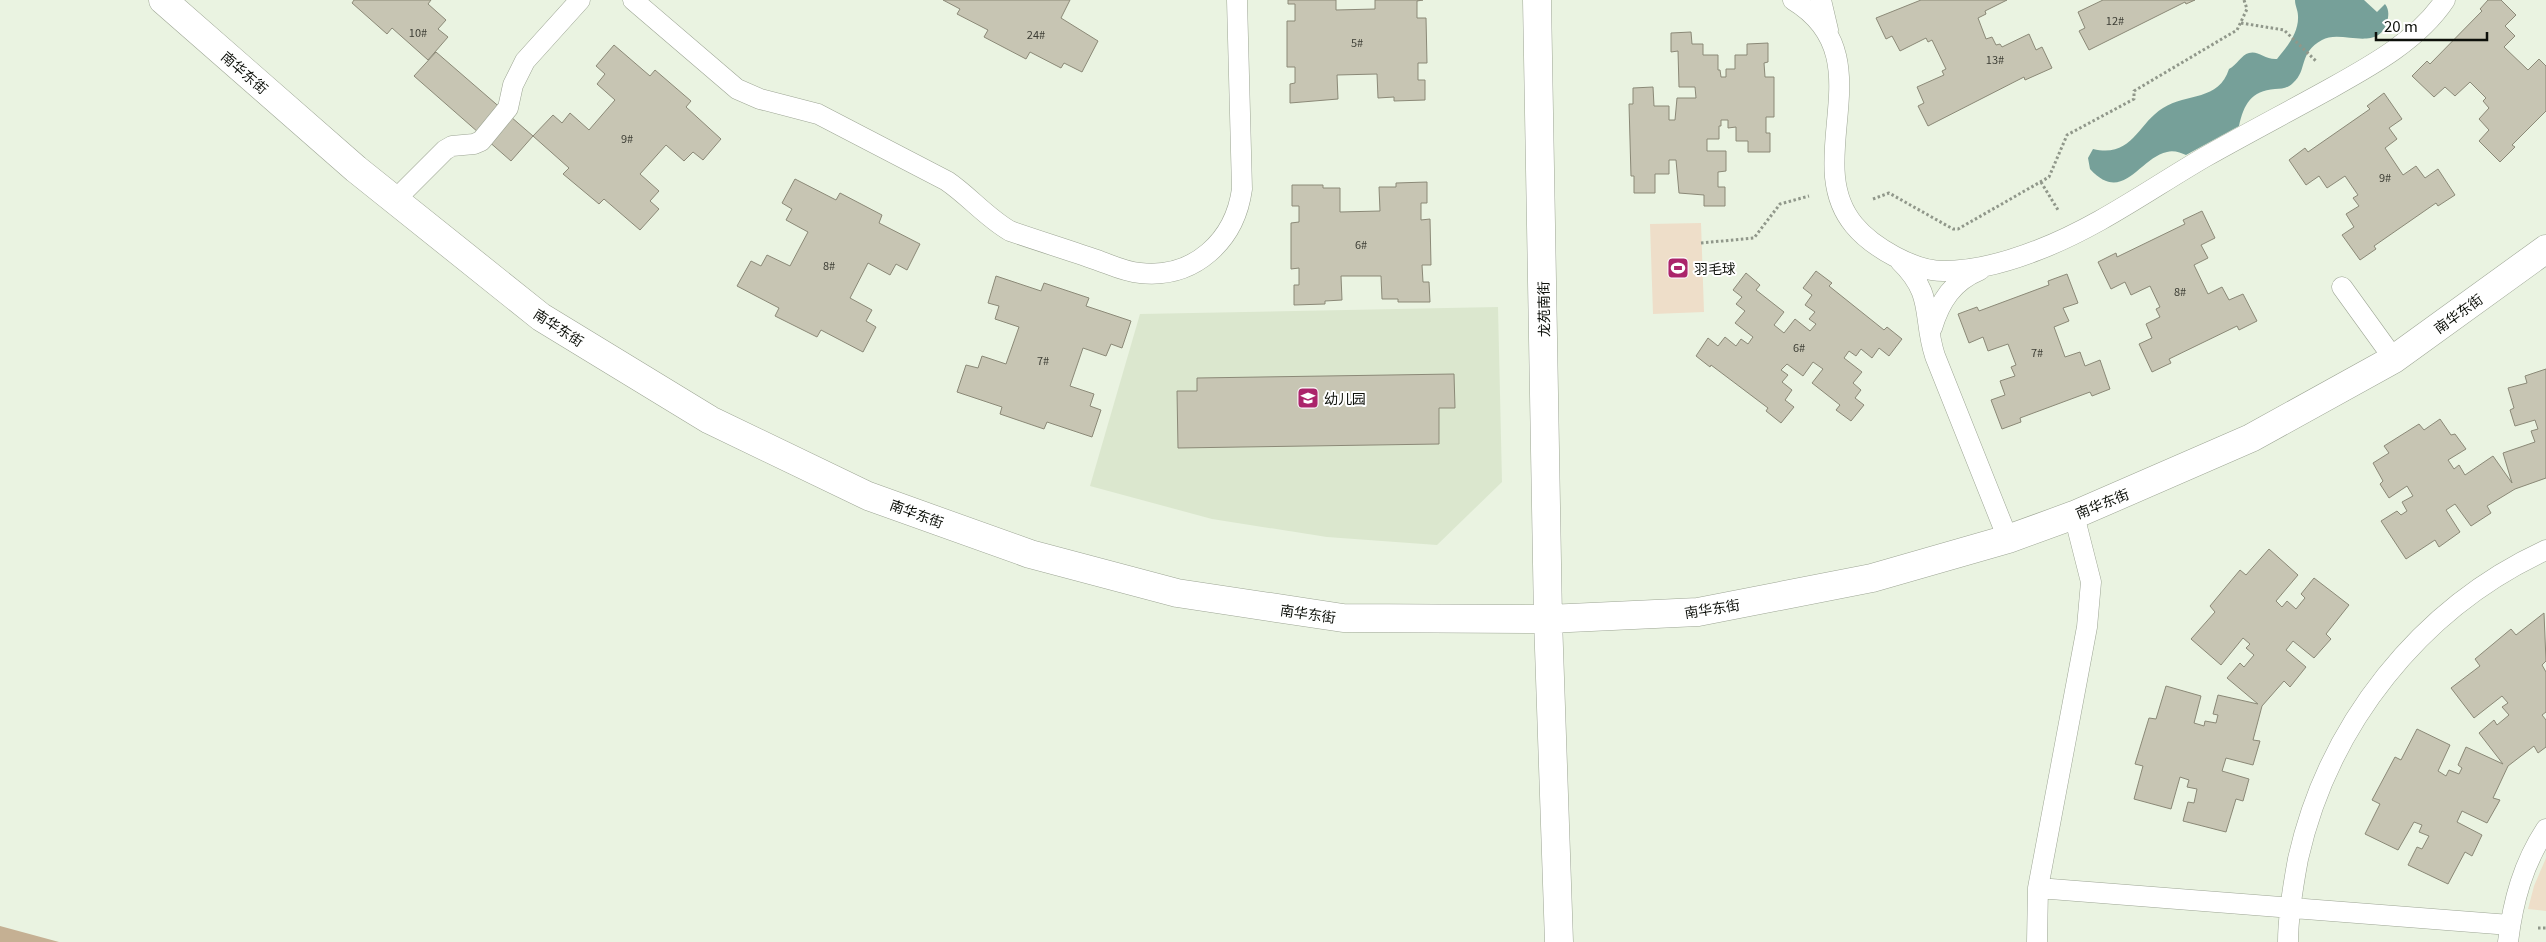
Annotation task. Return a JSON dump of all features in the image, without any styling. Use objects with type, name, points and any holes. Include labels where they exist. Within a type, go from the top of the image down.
[{"type":"street","name":"南华东街","points":[[163,0],[394,201],[541,317],[710,420],[868,496],[1030,554],[1177,593],[1342,618],[1548,619],[1698,612],[1872,578],[2008,538],[2074,515],[2252,438],[2394,359],[2546,249]]},
{"type":"street","name":"龙苑南街","points":[[1538,0],[1548,619],[1559,942]]},
{"type":"lane","points":[[394,201],[445,150],[452,146],[474,144],[482,141],[508,108],[513,85],[525,61],[580,0]]},
{"type":"lane","points":[[633,0],[736,89],[760,100],[818,114],[947,180],[962,191],[993,220],[1010,231],[1141,273],[1166,273],[1197,263],[1224,238],[1239,208],[1242,188],[1237,0]]},
{"type":"lane","points":[[1793,0],[1818,19],[1831,39]]},
{"type":"lane","points":[[1821,0],[1839,80],[1839,118],[1834,168],[1836,189],[1846,214],[1855,227],[1899,259],[1912,273],[1923,290],[1928,306],[1930,335],[1938,365],[2008,538]]},
{"type":"lane","points":[[1930,335],[1936,312],[1950,290],[1971,274],[1999,262],[2040,249],[2081,231],[2247,133],[2363,71],[2402,44],[2445,0]]},
{"type":"lane","points":[[1899,259],[1926,270],[1941,271],[1999,262]]},
{"type":"lane","points":[[2342,287],[2394,359]]},
{"type":"lane","points":[[2037,942],[2038,888],[2087,627],[2091,582],[2074,515]]},
{"type":"lane","points":[[2288,942],[2294,882],[2305,831],[2322,782],[2345,736],[2373,692],[2405,652],[2442,616],[2484,585],[2546,550]]},
{"type":"lane","points":[[2038,888],[2291,909],[2509,934],[2512,909],[2522,876],[2536,844],[2546,829]]},
{"type":"path","points":[[1846,214],[1882,194],[1889,193],[1953,229],[1958,229],[2049,178],[2068,135],[2134,100],[2134,91],[2237,30],[2247,9],[2244,0]]},
{"type":"path","points":[[2241,23],[2284,30],[2339,84]]},
{"type":"path","points":[[1702,243],[1754,238],[1780,204],[1836,189]]},
{"type":"shaded area","points":[[1701,223],[1704,312],[1653,314],[1650,224]]},
{"type":"shaded area","name":"幼儿园","points":[[1498,307],[1502,482],[1437,545],[1327,537],[1212,519],[1090,486],[1140,314]]},
{"type":"shaded area","points":[[2546,858],[2546,911],[2528,909],[2534,886]]},
{"type":"shaded area","points":[[0,926],[59,942],[0,942]]},
{"type":"water","points":[[2295,0],[2364,0],[2377,12],[2385,4],[2388,10],[2388,19],[2382,31],[2376,36],[2367,38],[2330,37],[2314,45],[2306,56],[2298,78],[2291,85],[2267,90],[2254,96],[2243,111],[2239,126],[2186,155],[2172,151],[2157,156],[2121,181],[2112,182],[2102,179],[2090,169],[2088,158],[2093,149],[2117,149],[2126,144],[2163,108],[2172,103],[2201,95],[2218,86],[2229,69],[2246,54],[2252,52],[2277,59],[2297,28],[2298,16]]},
{"type":"building","points":[[354,0],[431,0],[428,4],[446,20],[438,29],[448,37],[428,60],[392,28],[387,34],[352,3]]},
{"type":"building","points":[[943,0],[1070,0],[1061,18],[1098,41],[1082,72],[1064,63],[1061,68],[1030,52],[1026,59],[984,37],[988,30],[957,14],[960,9]]},
{"type":"building","points":[[1288,0],[1336,0],[1336,10],[1375,9],[1375,0],[1423,0],[1417,1],[1417,18],[1426,18],[1427,63],[1418,63],[1418,80],[1425,80],[1425,100],[1394,101],[1394,97],[1378,98],[1377,74],[1337,75],[1338,99],[1290,103],[1290,84],[1295,83],[1295,67],[1287,67],[1287,21],[1295,21],[1295,4],[1288,4]]},
{"type":"building","points":[[1921,0],[2007,0],[1985,11],[1986,14],[1978,18],[1986,39],[1992,37],[1996,45],[2000,44],[2002,47],[2029,34],[2036,50],[2042,47],[2052,68],[2025,80],[2024,77],[1928,126],[1918,106],[1924,103],[1917,87],[1944,75],[1942,71],[1946,69],[1932,40],[1928,42],[1926,38],[1900,51],[1892,36],[1886,39],[1876,18]]},
{"type":"building","points":[[2103,0],[2195,0],[2186,4],[2185,2],[2089,50],[2079,31],[2085,28],[2078,12]]},
{"type":"building","points":[[2488,0],[2501,0],[2516,15],[2505,26],[2515,36],[2504,47],[2528,70],[2539,59],[2546,66],[2546,111],[2512,145],[2515,147],[2500,162],[2479,141],[2489,130],[2479,119],[2489,108],[2483,101],[2486,98],[2470,82],[2455,96],[2445,87],[2434,97],[2412,76],[2427,61],[2430,64],[2482,11],[2480,9]]},
{"type":"building","points":[[1691,32],[1692,44],[1703,44],[1703,55],[1718,55],[1718,70],[1720,70],[1721,77],[1726,77],[1726,69],[1735,69],[1735,55],[1747,55],[1747,44],[1768,43],[1768,62],[1764,63],[1765,77],[1774,77],[1774,117],[1766,117],[1766,133],[1770,133],[1770,152],[1748,152],[1748,141],[1736,141],[1736,127],[1728,128],[1728,120],[1721,120],[1719,139],[1707,139],[1707,151],[1726,151],[1726,171],[1718,172],[1718,187],[1725,187],[1725,206],[1704,206],[1704,195],[1679,193],[1676,160],[1669,160],[1669,174],[1655,174],[1655,193],[1634,193],[1634,176],[1631,176],[1629,104],[1633,104],[1633,88],[1653,87],[1654,106],[1669,106],[1669,120],[1675,120],[1677,98],[1696,98],[1695,87],[1679,87],[1678,51],[1671,52],[1671,33]]},
{"type":"building","points":[[614,45],[650,76],[655,70],[691,101],[686,107],[721,139],[703,160],[693,152],[684,161],[666,145],[640,174],[659,191],[650,201],[659,209],[640,230],[604,199],[599,204],[563,174],[569,168],[533,136],[553,115],[562,123],[570,113],[589,130],[615,100],[597,84],[605,74],[596,66]]},
{"type":"building","points":[[436,52],[533,136],[511,161],[414,76]]},
{"type":"building","points":[[2384,93],[2402,119],[2389,128],[2397,139],[2385,148],[2403,175],[2416,166],[2425,178],[2438,169],[2455,195],[2438,206],[2436,203],[2374,246],[2376,249],[2360,260],[2342,235],[2354,227],[2346,214],[2359,206],[2353,198],[2358,195],[2345,176],[2327,188],[2319,176],[2306,185],[2289,160],[2305,148],[2308,152],[2370,109],[2367,106]]},
{"type":"building","points":[[795,179],[836,200],[840,193],[882,215],[879,223],[920,244],[907,270],[896,264],[890,275],[868,263],[850,298],[872,310],[866,321],[876,327],[863,352],[821,330],[817,337],[775,316],[779,308],[737,286],[751,261],[761,266],[767,255],[790,266],[808,232],[786,220],[792,209],[782,203]]},
{"type":"building","points":[[1427,182],[1427,203],[1421,203],[1421,220],[1430,219],[1431,265],[1422,265],[1423,282],[1429,282],[1430,302],[1398,302],[1398,299],[1382,299],[1381,276],[1341,276],[1342,300],[1325,301],[1325,304],[1294,305],[1294,285],[1299,285],[1299,268],[1291,269],[1291,223],[1299,222],[1299,206],[1292,206],[1292,185],[1323,185],[1323,188],[1340,188],[1340,212],[1380,211],[1379,187],[1396,187],[1396,183]]},
{"type":"building","points":[[2202,211],[2215,238],[2201,245],[2208,258],[2194,265],[2208,294],[2222,287],[2229,300],[2243,294],[2257,321],[2239,330],[2237,326],[2169,359],[2171,363],[2152,372],[2139,344],[2152,338],[2146,324],[2160,317],[2156,309],[2160,307],[2150,286],[2131,295],[2125,282],[2111,289],[2098,262],[2116,253],[2117,257],[2185,224],[2183,220]]},
{"type":"building","points":[[1816,271],[1832,283],[1829,286],[1884,330],[1887,327],[1902,339],[1889,356],[1879,348],[1872,358],[1861,349],[1856,356],[1849,351],[1844,358],[1862,372],[1853,383],[1861,390],[1855,398],[1864,405],[1851,421],[1836,410],[1840,405],[1812,383],[1823,369],[1813,362],[1803,376],[1787,364],[1781,370],[1788,375],[1782,382],[1792,390],[1785,400],[1794,407],[1781,423],[1766,411],[1768,408],[1696,356],[1708,338],[1718,346],[1725,337],[1736,346],[1741,339],[1748,344],[1753,337],[1735,323],[1745,311],[1736,304],[1742,297],[1733,290],[1746,273],[1760,285],[1756,290],[1784,312],[1774,325],[1784,333],[1795,319],[1810,331],[1816,324],[1809,319],[1815,312],[1805,305],[1812,295],[1803,288]]},
{"type":"building","points":[[2067,274],[2078,303],[2063,308],[2069,321],[2054,327],[2065,357],[2080,352],[2085,366],[2100,360],[2110,389],[2092,396],[2090,392],[2020,418],[2021,422],[2002,429],[1991,400],[2005,395],[2000,381],[2015,376],[2011,367],[2016,365],[2008,344],[1988,351],[1983,337],[1969,343],[1958,314],[1977,307],[1979,311],[2049,285],[2048,281]]},
{"type":"building","points":[[996,276],[1041,291],[1044,283],[1089,298],[1086,306],[1131,321],[1122,348],[1111,344],[1106,356],[1083,348],[1070,386],[1094,394],[1090,406],[1101,410],[1092,437],[1047,422],[1044,429],[1000,414],[1002,407],[957,392],[966,365],[978,368],[982,356],[1006,364],[1019,327],[995,319],[999,306],[988,303]]},
{"type":"building","points":[[2546,369],[2546,478],[2515,489],[2487,506],[2491,513],[2471,526],[2455,504],[2446,510],[2460,532],[2439,547],[2435,540],[2406,559],[2381,521],[2397,511],[2401,515],[2407,511],[2402,502],[2413,496],[2407,486],[2389,498],[2380,484],[2383,481],[2373,463],[2389,453],[2384,446],[2419,424],[2424,430],[2440,419],[2451,435],[2455,434],[2466,449],[2448,460],[2454,469],[2459,465],[2465,475],[2493,456],[2512,483],[2503,453],[2535,442],[2531,431],[2538,429],[2535,420],[2515,426],[2510,410],[2514,408],[2508,388],[2527,383],[2525,376]]},
{"type":"building","points":[[1454,374],[1455,408],[1439,408],[1439,444],[1178,448],[1177,391],[1197,391],[1197,378]]},
{"type":"building","points":[[2269,549],[2298,575],[2276,601],[2282,607],[2287,601],[2296,609],[2305,598],[2301,594],[2314,578],[2349,605],[2326,634],[2331,639],[2314,658],[2293,641],[2286,650],[2306,667],[2290,687],[2284,681],[2262,706],[2253,740],[2260,741],[2253,765],[2226,758],[2222,771],[2249,779],[2243,801],[2236,799],[2226,832],[2183,821],[2188,802],[2194,803],[2197,789],[2187,787],[2189,780],[2180,777],[2171,809],[2134,799],[2143,766],[2135,764],[2149,718],[2156,719],[2166,686],[2201,696],[2194,723],[2204,726],[2205,721],[2216,723],[2218,715],[2213,714],[2218,695],[2258,704],[2227,678],[2240,663],[2244,667],[2254,655],[2246,648],[2250,644],[2243,638],[2221,665],[2191,639],[2215,612],[2210,606],[2240,570],[2246,575]]},
{"type":"building","points":[[2544,613],[2546,661],[2542,665],[2546,672],[2546,712],[2542,715],[2546,720],[2546,747],[2538,753],[2534,746],[2508,766],[2493,798],[2500,800],[2487,823],[2462,811],[2457,822],[2482,835],[2472,856],[2465,852],[2448,884],[2408,865],[2417,847],[2422,849],[2429,836],[2419,832],[2422,825],[2414,822],[2398,850],[2365,834],[2380,804],[2372,800],[2395,757],[2401,760],[2417,729],[2450,745],[2438,771],[2446,776],[2449,770],[2459,774],[2462,768],[2458,765],[2466,747],[2503,764],[2479,733],[2494,720],[2497,725],[2509,715],[2502,707],[2508,703],[2502,696],[2474,718],[2451,688],[2480,666],[2475,659],[2511,629],[2516,635]]},
{"type":"place","name":"羽毛球","points":[[1678,268]]},
{"type":"place","name":"幼儿园","points":[[1308,398]]}]
